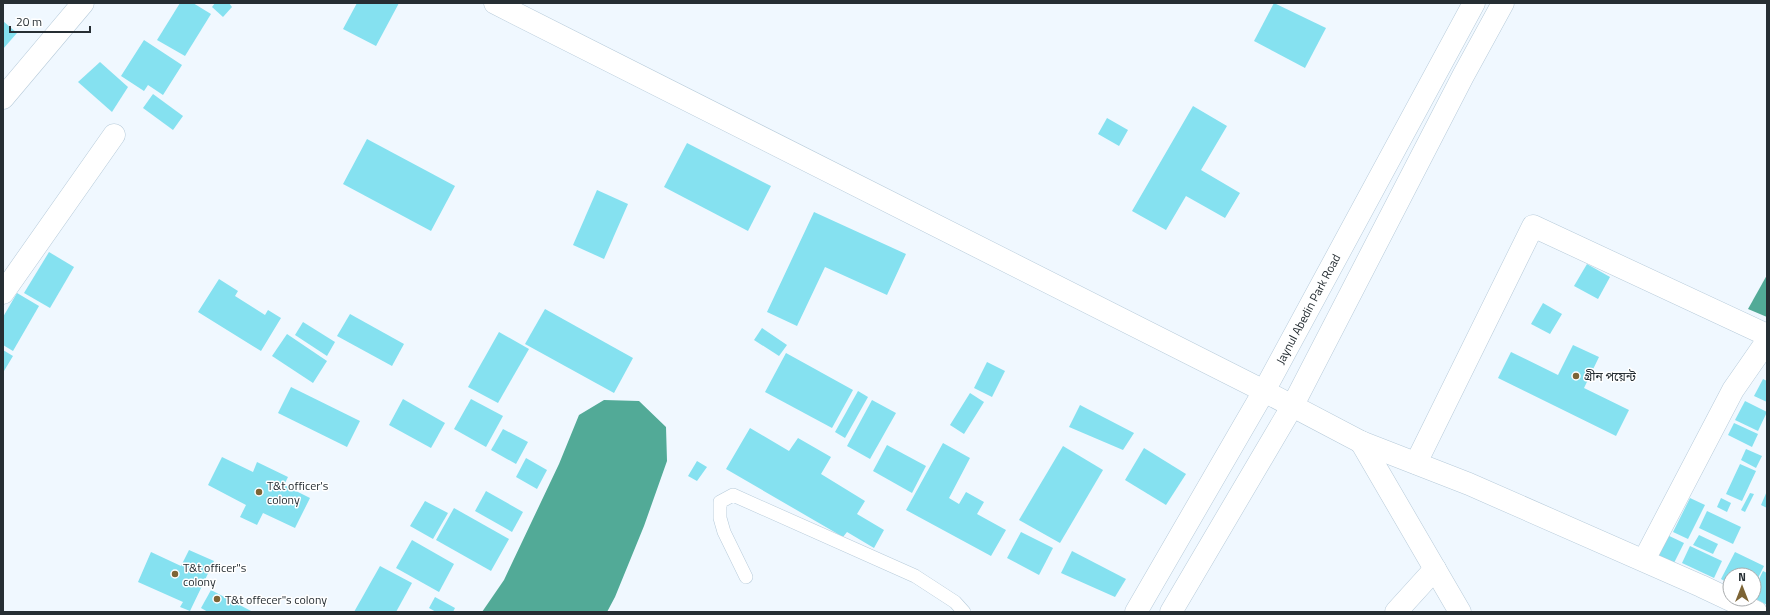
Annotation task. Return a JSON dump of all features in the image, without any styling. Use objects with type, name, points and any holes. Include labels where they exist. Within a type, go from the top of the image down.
[{"type":"street","points":[[3,98],[83,3]]},
{"type":"street","points":[[495,3],[1293,405],[1361,442],[1469,484],[1644,560],[1756,612]]},
{"type":"street","name":"Jaynul Abedin Park Road","points":[[1136,612],[1264,391],[1474,3]]},
{"type":"street","points":[[1171,612],[1293,405],[1463,76],[1503,3]]},
{"type":"street","points":[[1440,65],[1463,76]]},
{"type":"street","points":[[3,293],[114,135]]},
{"type":"street","points":[[1416,463],[1533,226],[1767,335]]},
{"type":"street","points":[[1644,560],[1733,390],[1767,341]]},
{"type":"street","points":[[1361,442],[1460,612]]},
{"type":"street","points":[[1396,612],[1435,569]]},
{"type":"lane","points":[[746,577],[724,532],[720,518],[720,502],[733,495],[915,576],[955,602],[964,612]]},
{"type":"shaded area","points":[[1767,275],[1767,317],[1748,309]]},
{"type":"shaded area","points":[[604,400],[639,401],[666,427],[667,461],[644,526],[615,597],[607,612],[482,612],[504,580],[559,464],[579,415]]},
{"type":"building","points":[[180,3],[193,3],[211,14],[185,56],[157,40]]},
{"type":"building","points":[[215,3],[229,3],[232,7],[223,17],[212,7]]},
{"type":"building","points":[[357,3],[399,3],[376,46],[343,29]]},
{"type":"building","points":[[1274,3],[1326,28],[1305,68],[1254,41]]},
{"type":"building","points":[[3,21],[17,33],[3,49]]},
{"type":"building","points":[[144,40],[182,65],[163,95],[148,85],[144,91],[121,76]]},
{"type":"building","points":[[100,62],[128,87],[112,112],[78,82]]},
{"type":"building","points":[[153,94],[183,116],[173,130],[143,108]]},
{"type":"building","points":[[1193,106],[1227,126],[1201,170],[1240,193],[1225,218],[1186,196],[1166,230],[1132,211]]},
{"type":"building","points":[[1107,118],[1128,130],[1119,146],[1098,134]]},
{"type":"building","points":[[367,139],[455,186],[431,231],[343,184]]},
{"type":"building","points":[[687,143],[771,186],[748,231],[664,187]]},
{"type":"building","points":[[597,190],[628,204],[604,259],[573,245]]},
{"type":"building","points":[[814,212],[906,254],[887,295],[825,267],[797,326],[767,312]]},
{"type":"building","points":[[49,252],[74,267],[50,308],[24,293]]},
{"type":"building","points":[[1587,264],[1610,277],[1598,299],[1574,286]]},
{"type":"building","points":[[219,279],[238,291],[235,296],[265,315],[268,310],[281,318],[261,351],[198,312]]},
{"type":"building","points":[[17,293],[39,306],[13,351],[3,345],[3,317]]},
{"type":"building","points":[[1543,303],[1562,314],[1550,334],[1531,324]]},
{"type":"building","points":[[545,309],[633,358],[614,393],[525,344]]},
{"type":"building","points":[[350,314],[404,344],[392,366],[337,336]]},
{"type":"building","points":[[303,322],[335,342],[327,356],[295,335]]},
{"type":"building","points":[[762,328],[787,345],[779,356],[754,340]]},
{"type":"building","points":[[499,332],[529,349],[498,403],[468,387]]},
{"type":"building","points":[[287,334],[327,361],[313,383],[272,356]]},
{"type":"building","points":[[1573,345],[1599,357],[1584,388],[1629,410],[1616,436],[1498,378],[1511,352],[1558,375]]},
{"type":"building","points":[[3,350],[13,356],[4,371],[3,370]]},
{"type":"building","points":[[786,353],[853,390],[832,428],[765,392]]},
{"type":"building","points":[[987,362],[1005,371],[992,397],[974,388]]},
{"type":"building","points":[[1763,379],[1767,381],[1767,402],[1754,396]]},
{"type":"building","points":[[291,387],[360,421],[347,447],[278,413]]},
{"type":"building","points":[[858,391],[868,397],[845,438],[835,432]]},
{"type":"building","points":[[970,393],[984,402],[964,434],[950,425]]},
{"type":"building","points":[[403,399],[445,423],[431,448],[389,425]]},
{"type":"building","points":[[471,399],[503,416],[486,447],[454,429]]},
{"type":"building","points":[[872,400],[896,413],[870,459],[847,446]]},
{"type":"building","points":[[1745,401],[1767,412],[1758,431],[1735,420]]},
{"type":"building","points":[[1080,405],[1134,433],[1123,450],[1069,427]]},
{"type":"building","points":[[1734,423],[1758,434],[1752,447],[1728,435]]},
{"type":"building","points":[[750,428],[789,451],[798,438],[831,457],[821,474],[865,501],[857,514],[884,530],[874,548],[847,532],[843,537],[726,469]]},
{"type":"building","points":[[503,429],[528,442],[516,464],[491,450]]},
{"type":"building","points":[[943,443],[970,458],[949,498],[959,504],[966,492],[984,502],[977,514],[1006,530],[991,556],[906,510]]},
{"type":"building","points":[[887,445],[926,466],[912,493],[873,471]]},
{"type":"building","points":[[1063,446],[1103,470],[1060,543],[1019,520]]},
{"type":"building","points":[[1144,448],[1186,474],[1166,505],[1125,480]]},
{"type":"building","points":[[1746,449],[1762,456],[1756,468],[1741,460]]},
{"type":"building","name":"T&t officer's colony","points":[[222,457],[253,472],[257,462],[288,477],[284,485],[310,498],[295,528],[263,513],[257,525],[240,517],[246,505],[208,485]]},
{"type":"building","points":[[526,458],[547,470],[537,489],[516,477]]},
{"type":"building","points":[[697,461],[707,467],[697,481],[688,476]]},
{"type":"building","points":[[1740,464],[1756,471],[1742,501],[1726,494]]},
{"type":"building","points":[[486,491],[523,512],[512,532],[475,511]]},
{"type":"building","points":[[1767,491],[1767,508],[1761,505]]},
{"type":"building","points":[[1750,493],[1754,494],[1745,512],[1741,510]]},
{"type":"building","points":[[1690,498],[1705,505],[1688,539],[1673,532]]},
{"type":"building","points":[[1721,498],[1731,503],[1727,512],[1717,507]]},
{"type":"building","points":[[425,501],[448,513],[433,539],[410,526]]},
{"type":"building","points":[[454,508],[509,539],[491,571],[436,540]]},
{"type":"building","points":[[1707,511],[1741,527],[1733,544],[1699,528]]},
{"type":"building","points":[[1021,532],[1053,548],[1039,575],[1007,558]]},
{"type":"building","points":[[1663,533],[1684,543],[1673,565],[1652,555]]},
{"type":"building","points":[[1699,535],[1718,544],[1713,554],[1693,545]]},
{"type":"building","points":[[412,540],[454,564],[439,592],[396,568]]},
{"type":"building","points":[[1690,546],[1722,561],[1714,578],[1682,563]]},
{"type":"building","name":"T&t officer\"s colony","points":[[189,550],[214,561],[190,611],[180,607],[183,602],[138,582],[151,552],[181,566]]},
{"type":"building","points":[[1072,551],[1126,579],[1115,597],[1061,573]]},
{"type":"building","points":[[1735,552],[1764,566],[1762,570],[1762,567],[1727,567]]},
{"type":"building","points":[[380,566],[412,583],[396,612],[354,612]]},
{"type":"building","points":[[1763,571],[1767,573],[1767,605],[1762,602]]},
{"type":"building","name":"T&t offecer\"s colony","points":[[211,590],[253,612],[208,612],[201,608]]},
{"type":"building","points":[[435,597],[455,608],[453,612],[436,612],[429,608]]},
{"type":"place","name":"গ্রীন পয়েন্ট","points":[[1576,376]]},
{"type":"place","name":"T&t officer's colony","points":[[259,492]]},
{"type":"place","name":"T&t officer\"s colony","points":[[175,574]]},
{"type":"place","name":"T&t offecer\"s colony","points":[[217,599]]}]
